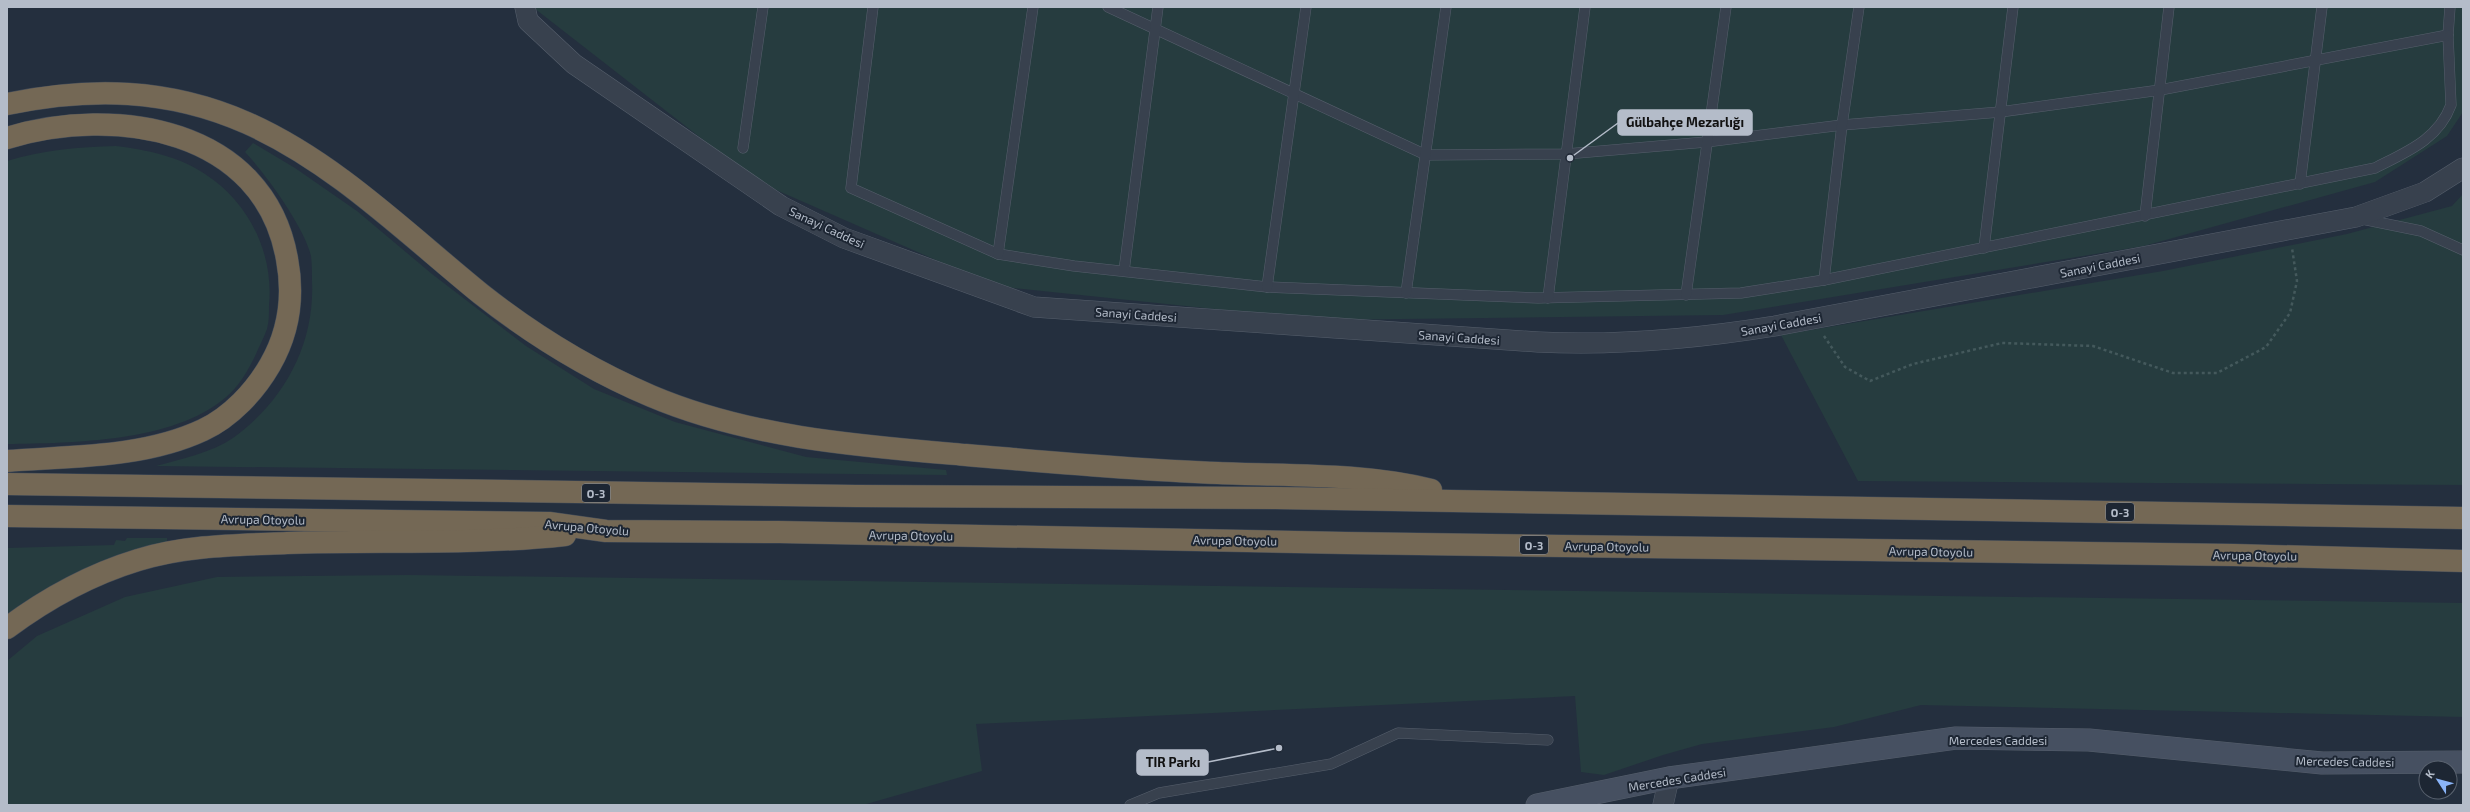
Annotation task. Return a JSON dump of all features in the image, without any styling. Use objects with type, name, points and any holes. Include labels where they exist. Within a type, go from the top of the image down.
[{"type":"highway","points":[[7,104],[69,94],[106,92],[160,97],[210,110],[247,123],[286,144],[327,170],[381,211],[483,295],[566,353],[654,397],[708,416],[834,442],[1166,471],[1347,479],[1416,486],[1479,502]]},
{"type":"highway","points":[[7,138],[43,129],[94,124],[134,127],[188,139],[226,159],[247,178],[263,197],[271,211],[285,245],[290,272],[290,297],[287,326],[276,354],[265,373],[232,411],[205,429],[176,440],[132,451],[7,461]]},
{"type":"highway","name":"O-3","points":[[7,484],[856,496],[1275,498],[2463,518]]},
{"type":"highway","name":"Avrupa Otoyolu","points":[[7,516],[549,522],[606,531],[786,532],[1338,543],[2234,555],[2463,561]]},
{"type":"highway","points":[[7,628],[60,594],[96,577],[138,560],[176,551],[246,544],[501,540],[606,531]]},
{"type":"street","name":"Sanayi Caddesi","points":[[525,7],[528,21],[574,64],[781,206],[844,238],[1034,307],[1593,345],[1712,336],[1812,319],[2356,217],[2425,192],[2460,173]]},
{"type":"street","name":"Mercedes Caddesi","points":[[1537,805],[1669,778],[1956,738],[2089,740],[2322,763],[2463,762]]},
{"type":"street","points":[[1663,805],[1669,778]]},
{"type":"lane","points":[[743,148],[763,7]]},
{"type":"lane","points":[[873,7],[851,188],[998,254],[1124,271],[1267,287],[1548,298],[1741,293],[1824,280],[2145,216],[2375,168],[2422,144],[2430,137],[2444,119],[2451,105],[2448,35],[2450,7]]},
{"type":"lane","points":[[998,254],[1033,7]]},
{"type":"lane","points":[[1108,7],[1426,155],[1566,154],[1706,142],[1842,125],[2000,112],[2160,90],[2448,35]]},
{"type":"lane","points":[[1124,271],[1158,7]]},
{"type":"lane","points":[[1267,287],[1306,7]]},
{"type":"lane","points":[[1406,293],[1446,7]]},
{"type":"lane","points":[[1548,298],[1585,7]]},
{"type":"lane","points":[[1686,295],[1706,142],[1726,7]]},
{"type":"lane","points":[[1824,280],[1842,125],[1859,7]]},
{"type":"lane","points":[[1984,248],[2013,7]]},
{"type":"lane","points":[[2145,216],[2169,7]]},
{"type":"lane","points":[[2300,184],[2322,7]]},
{"type":"lane","points":[[2356,217],[2421,231],[2463,250]]},
{"type":"lane","points":[[1130,805],[1158,793],[1331,764],[1398,733],[1548,740]]},
{"type":"path","points":[[1812,319],[1845,367],[1870,381],[1913,364],[2002,344],[2093,346],[2173,373],[2217,373],[2266,346],[2290,313],[2297,281],[2289,230]]},
{"type":"green space","points":[[2463,7],[2463,112],[2447,136],[2375,182],[2144,246],[1723,315],[1319,320],[995,286],[756,181],[534,8]]},
{"type":"green space","points":[[253,143],[295,168],[357,211],[432,274],[526,346],[594,389],[675,422],[806,457],[946,470],[947,475],[156,466],[206,452],[233,438],[267,407],[281,389],[293,369],[302,349],[312,304],[311,256],[307,244],[293,216],[263,173],[245,152]]},
{"type":"green space","points":[[116,146],[151,152],[173,158],[205,174],[221,186],[234,199],[246,214],[263,249],[269,286],[269,311],[266,332],[247,372],[230,394],[203,413],[178,424],[151,432],[91,441],[7,444],[7,161],[34,154],[61,150]]},
{"type":"green space","points":[[2463,194],[2463,485],[1858,481],[1781,335],[2163,271],[2347,234],[2452,206]]},
{"type":"green space","points":[[127,538],[167,538],[167,544],[7,617],[7,548],[114,545],[116,540],[125,541]]},
{"type":"green space","points":[[409,575],[2463,603],[2463,717],[1921,705],[1834,727],[1702,744],[1663,755],[1604,775],[1581,772],[1575,696],[976,724],[982,771],[863,805],[7,805],[7,661],[37,636],[125,597],[217,577]]},
{"type":"place","name":"Gülbahçe Mezarlığı","points":[[1570,158]]},
{"type":"place","name":"TIR Parkı","points":[[1279,748]]}]
